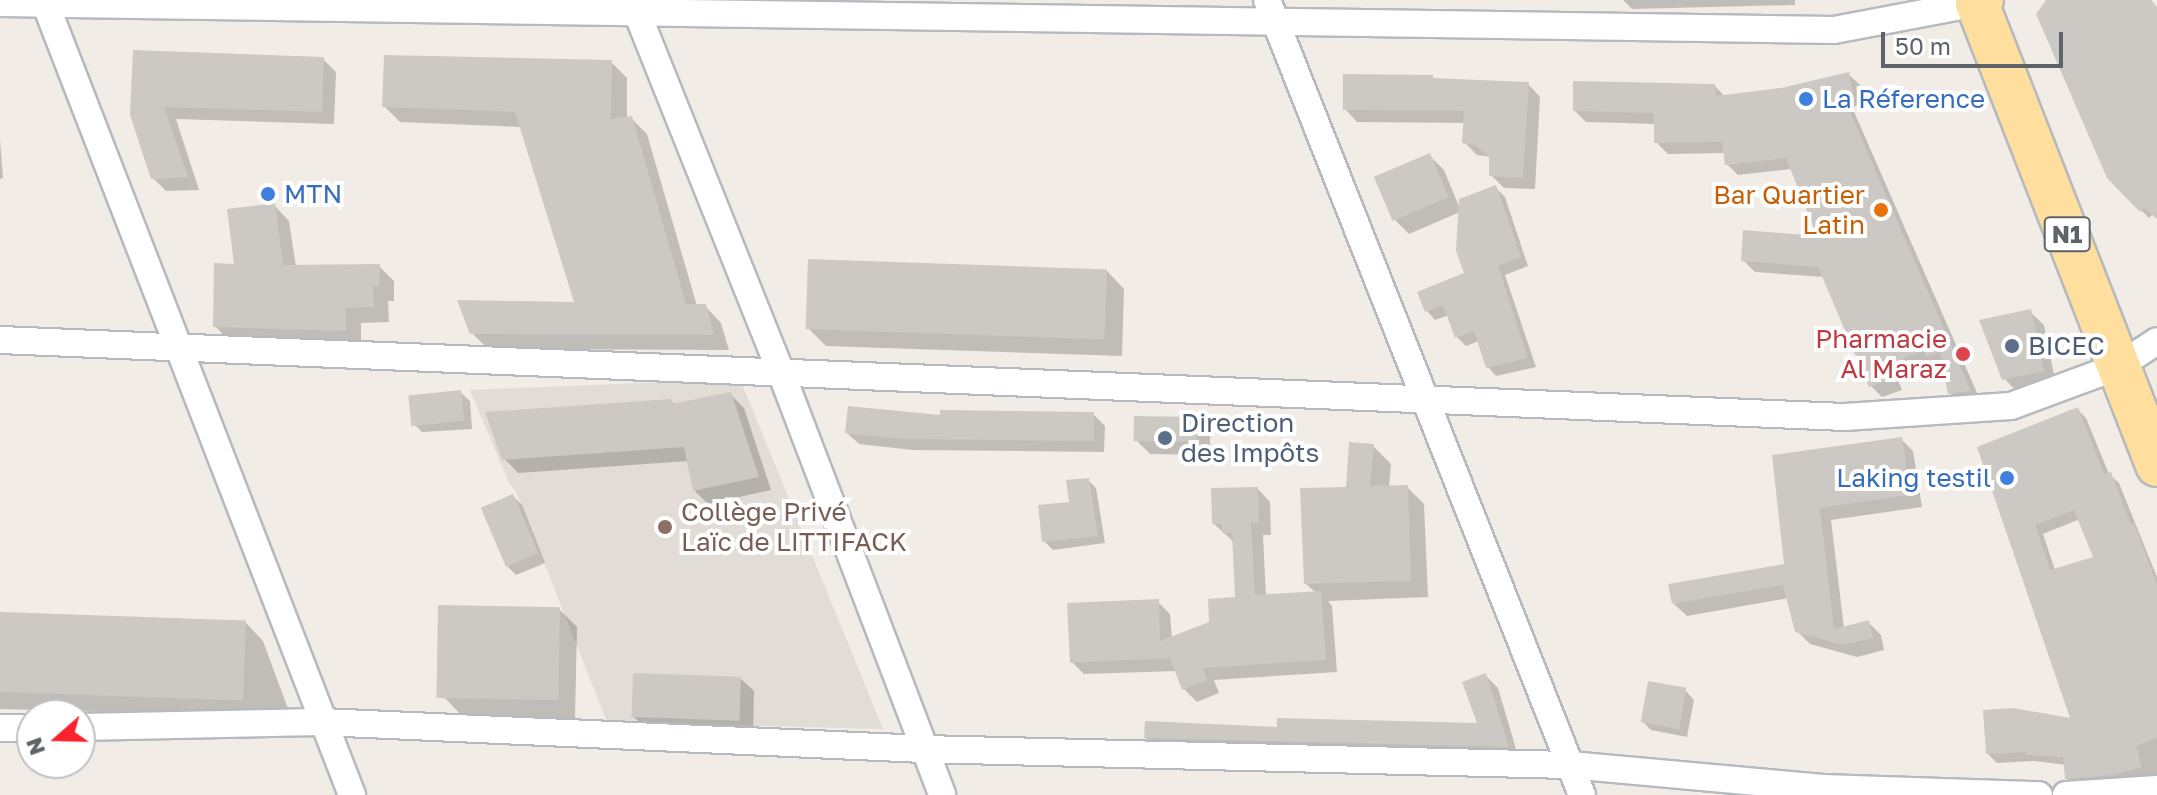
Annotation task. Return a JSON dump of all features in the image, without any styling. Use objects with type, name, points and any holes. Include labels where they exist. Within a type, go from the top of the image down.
[{"type":"highway","name":"N1","points":[[1980,2],[2157,465]]},
{"type":"street","points":[[44,2],[352,795]]},
{"type":"street","points":[[0,3],[1271,10],[1834,30],[1980,2]]},
{"type":"street","points":[[634,6],[782,375],[942,795]]},
{"type":"street","points":[[1271,10],[1582,795]]},
{"type":"street","points":[[0,340],[1845,417],[2011,406],[2119,366],[2157,341]]},
{"type":"street","points":[[96,727],[322,722],[923,749],[1570,765],[1823,788],[2039,795]]},
{"type":"street","points":[[2066,795],[2157,789]]},
{"type":"shaded area","name":"Collège Privé Laïc de LITTIFACK","points":[[740,379],[883,729],[607,722],[516,492],[509,483],[470,390]]},
{"type":"building","points":[[2046,0],[2151,0],[2157,7],[2157,219],[2144,208],[2140,212],[2107,178],[2036,14]]},
{"type":"building","points":[[133,50],[324,57],[322,112],[164,107],[188,177],[151,179],[130,115]]},
{"type":"building","points":[[384,55],[612,60],[611,119],[632,116],[686,304],[706,304],[714,335],[470,334],[457,300],[574,302],[515,112],[382,107]]},
{"type":"building","points":[[1849,72],[1853,93],[1843,96],[1971,391],[1948,394],[1940,352],[1926,357],[1923,350],[1887,366],[1892,379],[1869,387],[1818,267],[1741,261],[1743,230],[1817,236],[1786,158],[1725,165],[1722,142],[1654,143],[1654,113],[1573,111],[1573,81],[1715,84],[1716,96],[1781,88]]},
{"type":"building","points":[[1343,74],[1433,75],[1433,78],[1529,82],[1523,178],[1489,176],[1489,157],[1475,145],[1462,143],[1464,111],[1343,110]]},
{"type":"building","points":[[1430,153],[1449,197],[1393,221],[1374,177]]},
{"type":"building","points":[[1496,185],[1521,257],[1498,266],[1528,358],[1486,368],[1474,331],[1455,338],[1443,305],[1425,312],[1417,292],[1464,273],[1456,251],[1459,199]]},
{"type":"building","points":[[275,203],[283,265],[380,264],[379,286],[373,286],[374,307],[346,308],[346,331],[213,327],[214,263],[234,264],[227,209]]},
{"type":"building","points":[[808,259],[1107,269],[1104,339],[806,329]]},
{"type":"building","name":"BICEC","points":[[2031,309],[2044,371],[2002,380],[1979,320]]},
{"type":"building","points":[[461,390],[464,421],[412,426],[408,396]]},
{"type":"building","points":[[731,392],[759,477],[693,491],[684,447],[502,460],[485,412],[671,399],[672,404]]},
{"type":"building","points":[[848,406],[940,415],[940,410],[1094,412],[1094,441],[900,439],[845,433]]},
{"type":"building","points":[[2078,407],[2104,474],[2111,472],[2131,525],[2134,523],[2157,585],[2157,738],[2136,746],[2142,767],[2113,775],[2065,779],[2063,757],[2027,755],[2026,752],[1986,754],[1983,710],[2013,708],[2070,718],[1977,447]],"holes":[[[2074,510],[2093,557],[2050,570],[2035,525]]]},
{"type":"building","points":[[1134,416],[1197,417],[1197,442],[1134,441]]},
{"type":"building","points":[[1902,437],[1910,495],[1820,508],[1834,629],[1869,620],[1873,638],[1843,645],[1795,632],[1783,585],[1672,604],[1668,584],[1784,564],[1772,455]]},
{"type":"building","points":[[1349,442],[1374,444],[1370,486],[1408,485],[1411,581],[1304,584],[1300,488],[1346,487]]},
{"type":"building","points":[[1089,478],[1098,536],[1042,542],[1038,505],[1069,502],[1066,480]]},
{"type":"building","points":[[1258,487],[1259,523],[1251,523],[1255,595],[1321,591],[1326,660],[1203,668],[1207,680],[1182,690],[1170,658],[1070,663],[1067,603],[1159,599],[1160,641],[1209,622],[1208,599],[1235,597],[1232,533],[1222,533],[1222,524],[1212,524],[1211,488]]},
{"type":"building","points":[[513,494],[538,553],[506,567],[481,508]]},
{"type":"building","points":[[438,605],[560,607],[558,700],[436,698]]},
{"type":"building","points":[[0,612],[246,621],[243,701],[0,692]]},
{"type":"building","points":[[633,673],[741,677],[739,721],[631,717]]},
{"type":"building","points":[[1486,673],[1509,747],[1144,738],[1145,721],[1277,727],[1277,718],[1477,723],[1462,682]]},
{"type":"building","points":[[1648,681],[1686,688],[1679,729],[1641,722]]},
{"type":"place","name":"La Réference","points":[[1806,99]]},
{"type":"place","name":"MTN","points":[[268,194]]},
{"type":"place","name":"Bar Quartier Latin","points":[[1881,210]]},
{"type":"place","name":"BICEC","points":[[2012,346]]},
{"type":"place","name":"Pharmacie Al Maraz","points":[[1963,354]]},
{"type":"place","name":"Direction des Impôts","points":[[1165,438]]},
{"type":"place","name":"Laking testil","points":[[2007,478]]},
{"type":"place","name":"Collège Privé Laïc de LITTIFACK","points":[[665,527]]}]
